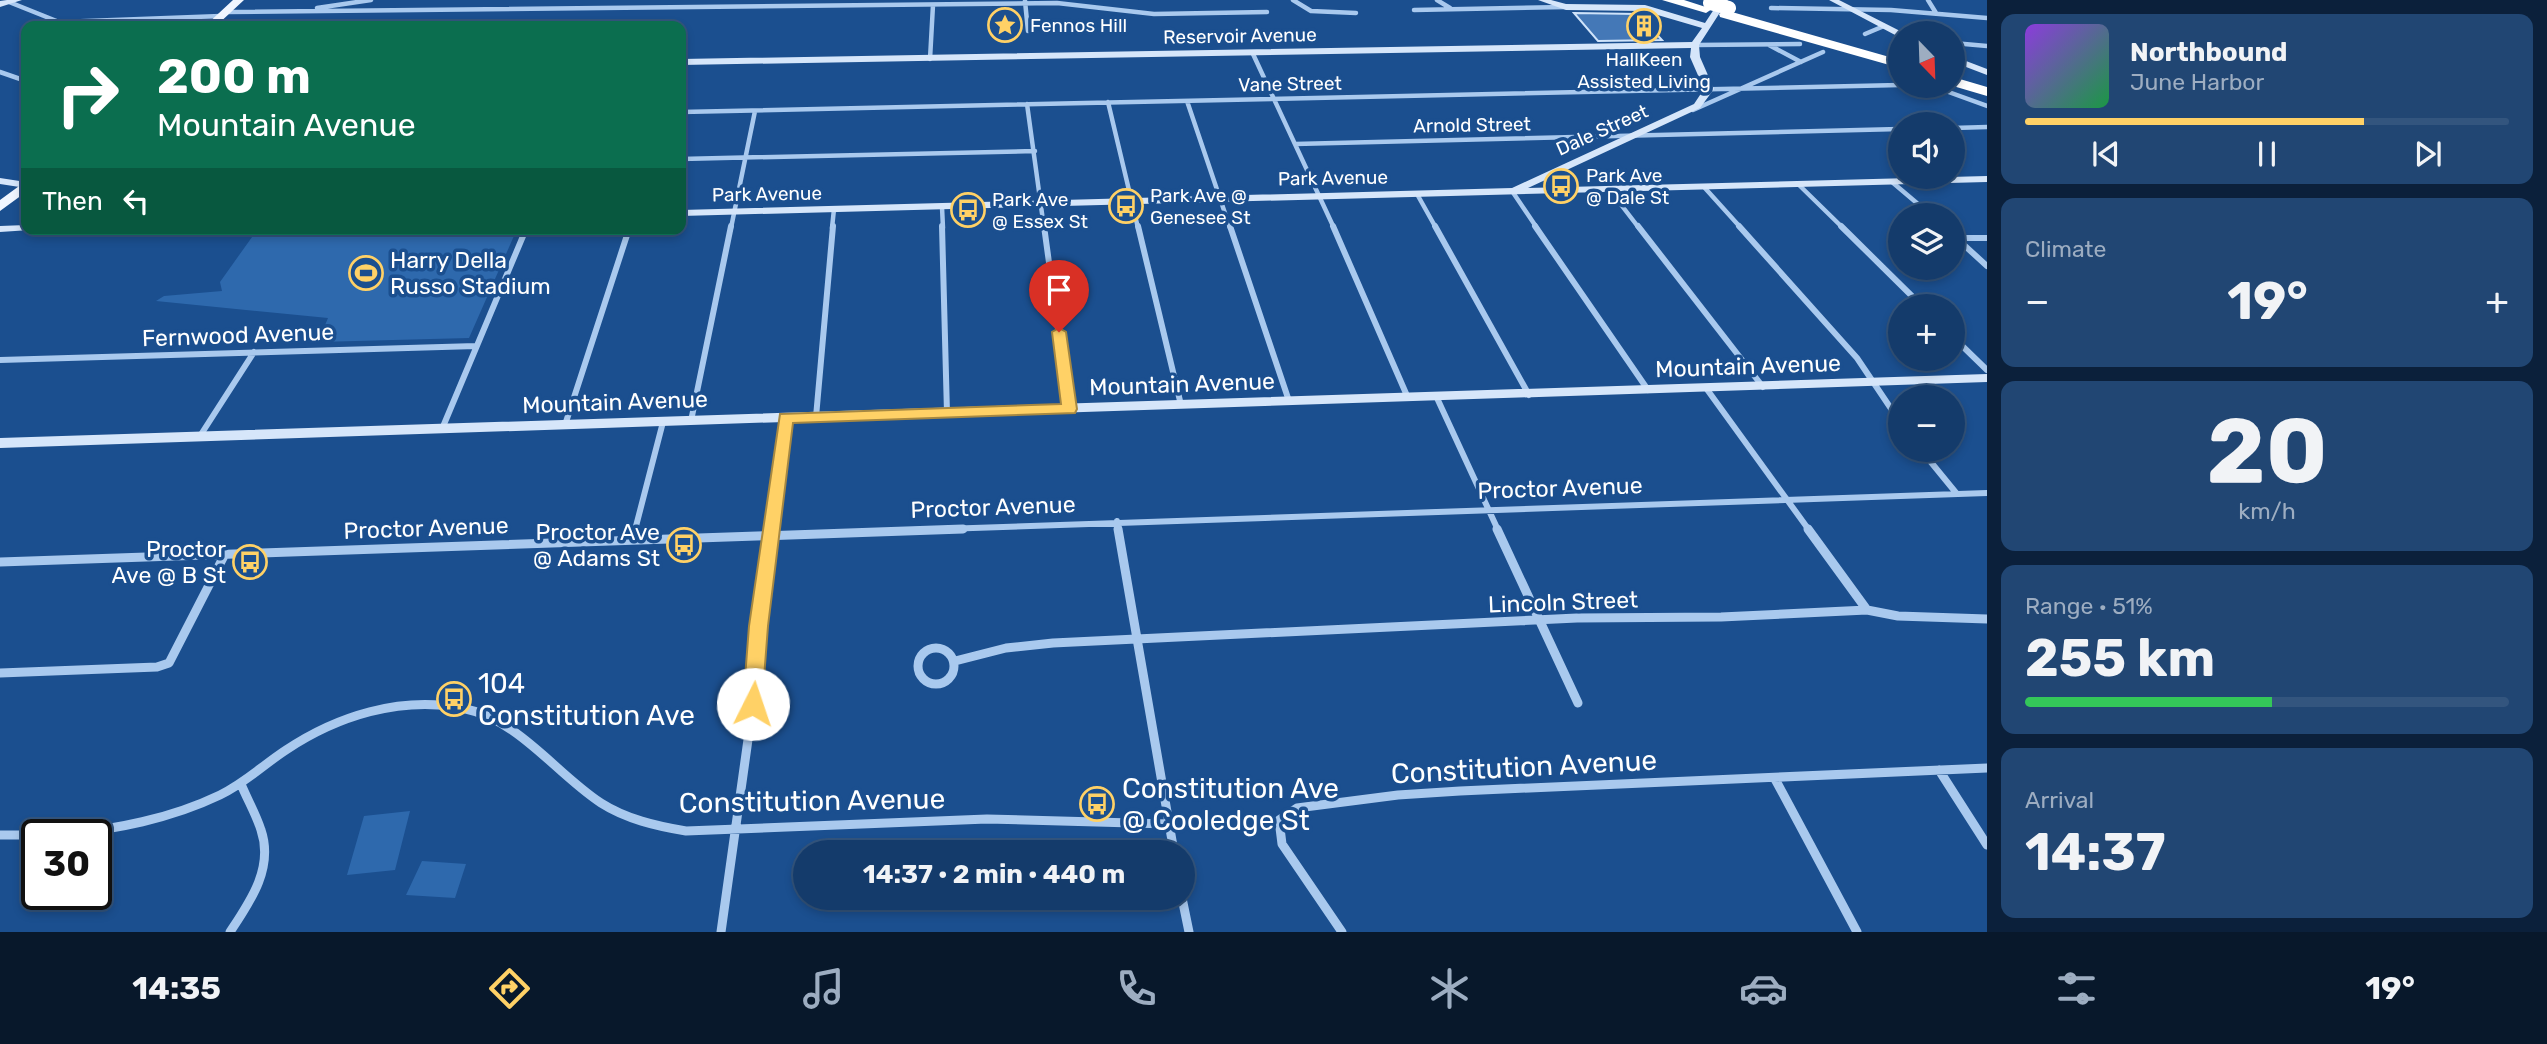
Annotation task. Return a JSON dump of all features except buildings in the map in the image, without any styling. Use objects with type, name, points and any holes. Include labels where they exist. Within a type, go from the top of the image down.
[{"type":"highway","points":[[1668,0],[1715,6],[1888,53]]},
{"type":"highway","points":[[1715,6],[1888,60]]},
{"type":"highway","points":[[1965,77],[1987,85]]},
{"type":"highway","points":[[1965,85],[1987,92]]},
{"type":"main road","points":[[215,21],[239,0]]},
{"type":"main road","points":[[0,207],[21,189]]},
{"type":"street","points":[[288,12],[371,0]]},
{"type":"street","points":[[1293,0],[1311,11],[1356,13]]},
{"type":"street","points":[[1437,0],[1450,9]]},
{"type":"street","points":[[1542,0],[1566,7]]},
{"type":"street","points":[[1833,0],[1888,28]]},
{"type":"street","points":[[1928,0],[1936,13]]},
{"type":"street","points":[[9,2],[57,21]]},
{"type":"street","points":[[80,21],[288,12],[796,3],[933,5],[1025,2],[1073,4],[1154,14],[1267,12]]},
{"type":"street","points":[[1025,2],[1028,31]]},
{"type":"street","points":[[930,59],[933,5]]},
{"type":"street","points":[[1687,112],[1703,100],[1709,89],[1695,57],[1695,45],[1715,6]]},
{"type":"street","points":[[1414,10],[1645,8],[1705,26]]},
{"type":"street","points":[[1772,8],[1850,8],[1987,18]]},
{"type":"street","points":[[1865,34],[1884,26]]},
{"type":"street","name":"Reservoir Avenue","points":[[686,62],[1800,44]]},
{"type":"street","points":[[1965,44],[1987,47]]},
{"type":"street","points":[[1769,45],[1801,62]]},
{"type":"street","name":"Dale Street","points":[[1511,191],[1823,52]]},
{"type":"street","points":[[1253,54],[1320,196],[1408,398]]},
{"type":"street","points":[[1965,64],[1987,72]]},
{"type":"street","points":[[0,72],[21,78]]},
{"type":"street","name":"Vane Street","points":[[686,112],[1888,85]]},
{"type":"street","points":[[1965,98],[1987,106]]},
{"type":"street","points":[[1187,101],[1289,401]]},
{"type":"street","points":[[1108,102],[1181,405]]},
{"type":"street","points":[[1027,104],[1069,409]]},
{"type":"street","points":[[691,421],[755,111]]},
{"type":"street","points":[[1965,128],[1987,127]]},
{"type":"street","name":"Arnold Street","points":[[1295,144],[1888,130]]},
{"type":"street","points":[[686,159],[1035,151]]},
{"type":"street","name":"Park Avenue","points":[[1965,180],[1987,179]]},
{"type":"street","points":[[0,181],[21,184]]},
{"type":"street","name":"Park Avenue","points":[[686,213],[1888,182]]},
{"type":"street","points":[[1798,184],[1910,294]]},
{"type":"street","points":[[1704,187],[1857,358],[1888,405]]},
{"type":"street","points":[[1609,189],[1763,387]]},
{"type":"street","points":[[1900,189],[1917,203]]},
{"type":"street","points":[[1511,191],[1649,391]]},
{"type":"street","points":[[1416,194],[1529,395]]},
{"type":"street","points":[[942,207],[947,413]]},
{"type":"street","points":[[816,417],[834,209]]},
{"type":"street","points":[[0,229],[21,228]]},
{"type":"street","points":[[442,429],[523,235]]},
{"type":"street","points":[[565,425],[627,235]]},
{"type":"street","points":[[1965,236],[1987,237]]},
{"type":"street","points":[[1965,245],[1987,266]]},
{"type":"street","name":"Fernwood Avenue","points":[[0,360],[476,346]]},
{"type":"street","points":[[1965,349],[1987,370]]},
{"type":"street","points":[[200,436],[254,352]]},
{"type":"street","name":"Mountain Avenue","points":[[0,443],[1987,378]]},
{"type":"street","points":[[1706,388],[1867,610]]},
{"type":"street","points":[[1437,398],[1578,703]]},
{"type":"street","points":[[721,932],[786,418]]},
{"type":"street","points":[[632,540],[663,422]]},
{"type":"street","points":[[1931,462],[1957,494]]},
{"type":"street","name":"Proctor Avenue","points":[[0,562],[1117,521],[1987,493]]},
{"type":"street","points":[[1117,521],[1171,840]]},
{"type":"street","points":[[0,673],[157,667],[169,663],[225,554]]},
{"type":"street","name":"Lincoln Street","points":[[955,661],[1006,648],[1139,638],[1539,621],[1721,617],[1867,610],[1898,616],[1987,619]]},
{"type":"street","points":[[932,650],[946,652],[955,661],[953,675],[940,683],[924,680],[916,669],[919,657],[932,650]]},
{"type":"street","name":"Constitution Avenue","points":[[112,829],[150,821],[241,784],[305,739],[349,717],[399,705],[464,708],[508,725],[601,803],[632,818],[687,831],[987,819],[1168,824]]},
{"type":"street","name":"Constitution Avenue","points":[[1342,932],[1282,844],[1279,820],[1297,808],[1398,795],[1564,785],[1775,779],[1987,768]]},
{"type":"street","points":[[1939,770],[1987,845]]},
{"type":"street","points":[[1775,779],[1857,932]]},
{"type":"street","points":[[230,932],[259,882],[265,852],[261,827],[241,784]]},
{"type":"street","points":[[0,835],[21,835]]},
{"type":"street","points":[[1184,910],[1189,932]]},
{"type":"shaded area","points":[[253,235],[514,235],[469,338],[318,342],[328,318],[156,301],[164,296],[222,291],[220,282]]},
{"type":"shaded area","points":[[410,811],[395,870],[347,875],[364,816]]},
{"type":"shaded area","points":[[422,861],[466,864],[455,898],[406,895]]},
{"type":"place","name":"Fennos Hill","points":[[1005,25]]},
{"type":"place","name":"HallKeen Assisted Living","points":[[1644,26]]},
{"type":"place","name":"Park Ave @ Dale St","points":[[1561,186]]},
{"type":"place","name":"Park Ave @ Genesee St","points":[[1126,206]]},
{"type":"place","name":"Park Ave @ Essex St","points":[[968,210]]},
{"type":"place","name":"Harry Della Russo Stadium","points":[[366,273]]},
{"type":"place","name":"Proctor Ave @ Adams St","points":[[684,545]]},
{"type":"place","name":"Proctor Ave @ B St","points":[[250,562]]},
{"type":"place","name":"104 Constitution Ave","points":[[454,699]]},
{"type":"place","name":"Constitution Ave @ Cooledge St","points":[[1097,804]]},
{"type":"route","points":[[753,704],[758,626],[786,418],[1069,409],[1059,332]]}]
